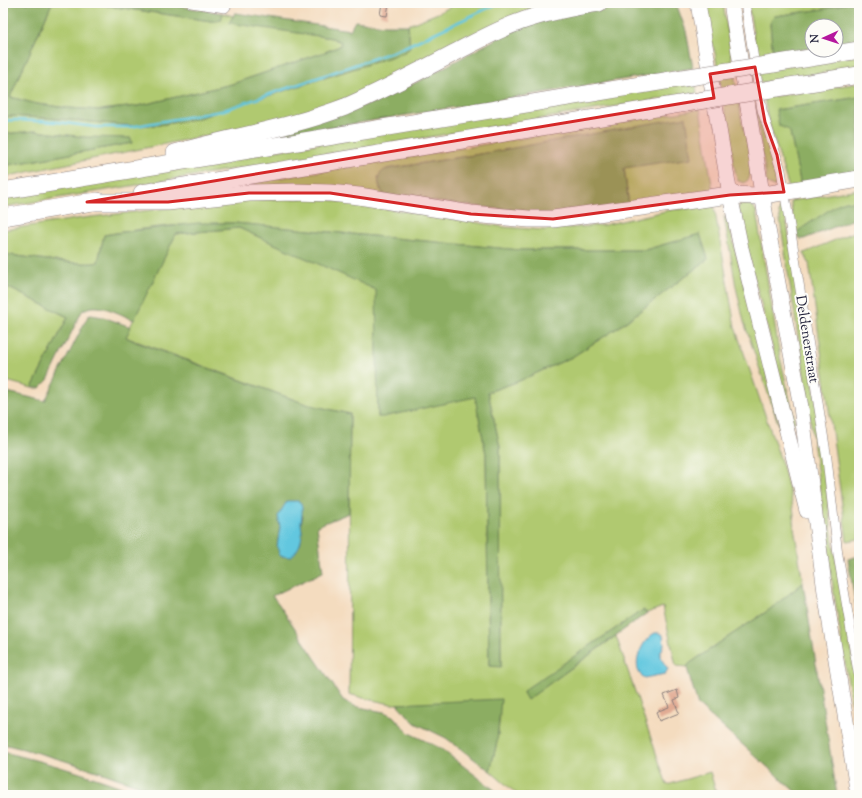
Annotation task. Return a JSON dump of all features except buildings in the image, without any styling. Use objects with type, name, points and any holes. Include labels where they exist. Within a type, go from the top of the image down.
[{"type":"highway","points":[[95,176],[202,146],[273,129],[344,107],[409,77],[476,41],[521,21],[549,12],[598,3]]},
{"type":"highway","points":[[3,191],[859,50]]},
{"type":"highway","points":[[3,217],[859,75]]},
{"type":"highway","points":[[87,202],[168,202],[248,193],[330,193],[359,196],[471,214],[529,219],[553,219],[730,195],[762,195],[859,179]]},
{"type":"main road","name":"Deldenerstraat","points":[[698,3],[730,195],[741,248],[804,498],[825,592]]},
{"type":"main road","name":"Deldenerstraat","points":[[731,3],[762,195],[801,407],[825,592],[858,795]]},
{"type":"street","points":[[191,3],[225,8],[229,3]]},
{"type":"street","name":"Deldenerstraat","points":[[745,3],[762,110],[768,132],[777,155],[784,192],[827,459],[838,555],[859,678]]},
{"type":"highlighted area","points":[[755,67],[765,122],[777,155],[784,192],[730,195],[553,219],[471,214],[330,193],[249,193],[168,202],[87,202],[714,98],[710,74]]},
{"type":"green space","points":[[3,3],[52,3],[10,97],[37,104],[68,108],[100,110],[138,106],[232,84],[340,46],[341,42],[332,38],[229,23],[235,13],[350,30],[355,21],[385,25],[408,25],[410,48],[403,53],[195,119],[159,125],[134,126],[60,119],[10,116],[3,118]]},
{"type":"green space","points":[[52,3],[88,3],[211,21],[221,20],[223,13],[233,16],[230,22],[332,38],[341,42],[340,46],[325,52],[232,84],[138,106],[100,110],[68,108],[37,104],[10,97]]},
{"type":"green space","points":[[88,3],[158,3],[223,13],[221,20],[211,21]]},
{"type":"green space","points":[[458,3],[557,3],[357,95],[278,121],[3,177],[3,166],[132,143],[35,131],[3,134],[3,118],[10,116],[60,119],[134,126],[159,125],[195,119],[403,53],[410,48],[408,25]]},
{"type":"green space","points":[[637,3],[676,3],[686,31],[693,68],[236,143],[376,102],[419,81],[500,37],[529,24],[583,11]]},
{"type":"green space","points":[[708,3],[723,3],[742,122],[753,164],[749,179],[744,183],[738,181],[736,176],[715,53],[706,21],[706,8]]},
{"type":"green space","points":[[748,3],[848,3],[824,9],[775,16],[770,24],[773,55],[757,57]]},
{"type":"green space","points":[[848,3],[859,3],[859,41],[844,43],[844,18],[804,18],[804,49],[773,55],[770,24],[775,16],[824,9]]},
{"type":"green space","points":[[859,55],[859,67],[761,83],[759,70]]},
{"type":"green space","points":[[695,80],[697,93],[3,207],[3,197]]},
{"type":"green space","points":[[859,83],[859,97],[776,110],[790,132],[801,186],[789,188],[768,120],[764,98]]},
{"type":"green space","points":[[859,97],[859,177],[801,186],[790,132],[779,126],[776,110]]},
{"type":"green space","points":[[755,106],[772,157],[778,185],[772,186],[767,184]]},
{"type":"green space","points":[[700,109],[713,191],[629,206],[624,168],[486,153],[387,169],[378,177],[380,189],[385,196],[213,189]]},
{"type":"green space","points":[[686,117],[692,158],[624,168],[629,206],[551,215],[385,196],[378,181],[380,174],[387,169]]},
{"type":"green space","points":[[35,131],[85,137],[131,138],[132,143],[3,166],[3,134]]},
{"type":"green space","points":[[859,189],[859,203],[845,201],[838,204],[795,233],[791,201]]},
{"type":"green space","points":[[317,198],[504,227],[544,230],[604,225],[670,210],[714,206],[735,327],[783,467],[791,497],[794,514],[793,521],[803,583],[769,610],[719,643],[687,667],[676,666],[663,607],[647,613],[643,610],[525,690],[523,693],[535,694],[616,636],[667,785],[710,772],[717,795],[518,795],[490,771],[497,742],[500,714],[414,704],[391,704],[349,694],[350,414],[306,404],[125,337],[176,234],[239,228],[377,290],[378,417],[475,396],[486,454],[489,666],[501,666],[500,447],[488,392],[519,381],[572,357],[619,327],[708,259],[700,234],[645,250],[520,250],[235,223],[219,223],[153,228],[104,235],[98,262],[92,263],[37,259],[3,254],[3,230],[83,218],[237,200]]},
{"type":"green space","points":[[845,201],[859,203],[859,217],[804,239],[800,239],[795,233],[838,204]]},
{"type":"green space","points":[[748,204],[753,206],[756,211],[780,357],[795,422],[792,424],[737,210],[740,205]]},
{"type":"green space","points":[[784,206],[817,406],[833,542],[859,699],[859,752],[832,581],[806,388],[779,213],[780,208]]},
{"type":"green space","points":[[724,216],[728,221],[782,435],[744,322],[736,287]]},
{"type":"green space","points":[[198,223],[235,223],[520,250],[645,250],[700,234],[708,259],[619,327],[572,357],[519,381],[488,392],[500,447],[501,667],[489,666],[486,454],[475,397],[378,417],[376,290],[239,228],[176,234],[134,320],[101,307],[88,308],[82,311],[48,380],[40,388],[32,388],[68,317],[3,285],[3,254],[37,259],[92,263],[98,262],[104,235]]},
{"type":"green space","points":[[859,230],[859,539],[847,541],[809,263],[804,253]]},
{"type":"green space","points":[[3,285],[68,317],[32,388],[3,380]]},
{"type":"green space","points":[[88,316],[103,317],[131,327],[126,337],[136,342],[306,404],[350,414],[349,513],[317,526],[323,572],[272,596],[343,700],[354,706],[384,712],[393,716],[409,733],[440,748],[501,795],[485,795],[482,792],[480,795],[164,795],[84,767],[3,744],[3,391],[45,401]],"holes":[[[303,516],[301,523],[302,533],[277,547],[280,527]]]},
{"type":"green space","points":[[859,556],[859,626],[848,559]]},
{"type":"green space","points":[[803,583],[837,795],[799,795],[698,705],[687,668],[689,664],[769,610]]},
{"type":"green space","points":[[643,610],[647,613],[527,700],[523,693],[524,690]]},
{"type":"green space","points":[[501,699],[497,742],[490,771],[446,738],[415,723],[397,704]]},
{"type":"green space","points":[[3,752],[73,771],[142,795],[14,795],[3,791]]},
{"type":"water","points":[[287,501],[298,501],[301,503],[302,510],[301,539],[297,550],[290,557],[280,556],[277,547],[280,527],[278,516]]},
{"type":"water","points":[[655,633],[663,635],[664,645],[660,657],[668,669],[665,674],[644,678],[640,673],[637,661],[642,647],[650,636]]},
{"type":"waterway","points":[[3,121],[14,120],[57,122],[96,127],[130,127],[221,111],[398,50],[499,3]]}]
